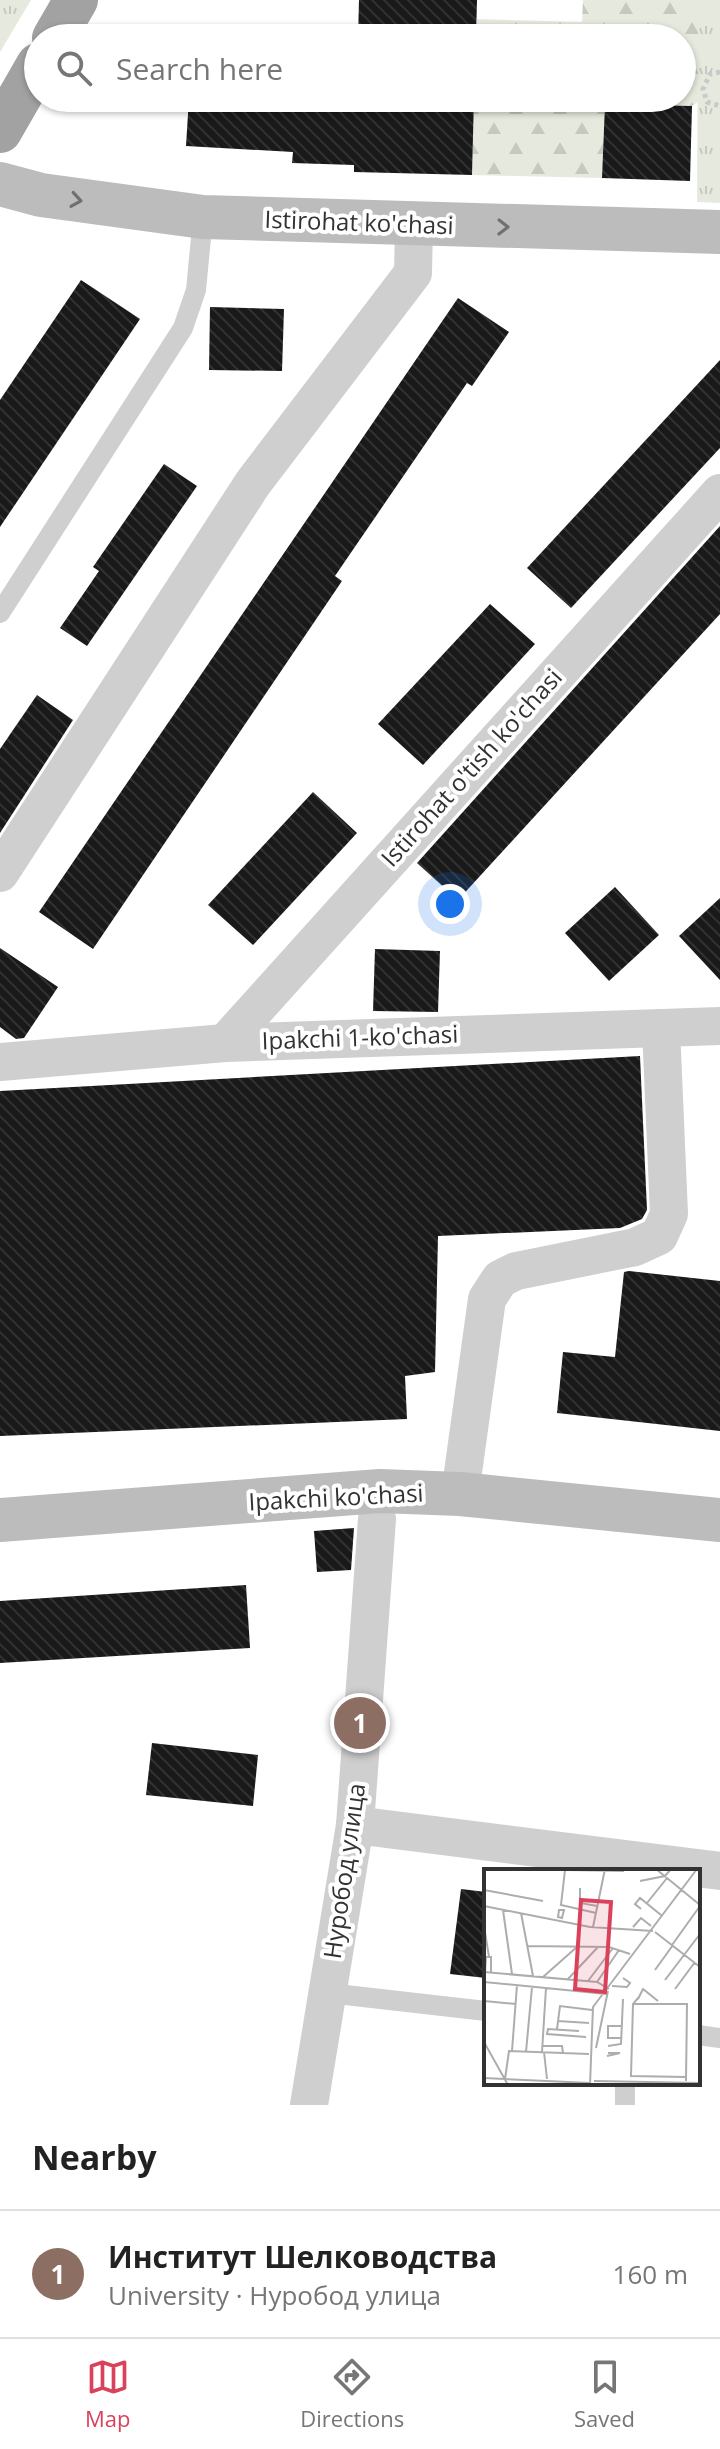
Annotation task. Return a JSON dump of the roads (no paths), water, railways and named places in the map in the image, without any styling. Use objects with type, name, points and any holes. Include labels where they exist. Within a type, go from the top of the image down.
[{"type":"highway","points":[[62,24],[76,0]]},
{"type":"highway","points":[[0,131],[24,89]]},
{"type":"main road","name":"Istirohat ko'chasi","points":[[0,184],[41,195],[203,217],[720,232]]},
{"type":"main road","name":"Ipakchi ko'chasi","points":[[0,1520],[379,1505],[460,1494],[720,1520]]},
{"type":"street","points":[[0,873],[253,483],[413,273],[414,225]]},
{"type":"street","name":"Istirohat o'tish ko'chasi","points":[[225,1043],[720,493]]},
{"type":"street","name":"Ipakchi 1-ko'chasi","points":[[0,1062],[225,1043],[661,1028],[716,1023]]},
{"type":"street","points":[[460,1494],[487,1299],[500,1279],[516,1271],[635,1247],[659,1236],[669,1214],[661,1028]]},
{"type":"street","name":"Нуробод улица","points":[[309,2105],[355,1825],[379,1505]]},
{"type":"street","points":[[355,1825],[505,1841],[720,1871]]},
{"type":"lane","points":[[0,613],[183,328],[196,290],[203,217]]},
{"type":"lane","points":[[328,1993],[484,2011]]},
{"type":"lane","points":[[700,2035],[720,2038]]},
{"type":"place","name":"Институт Шелководства","points":[[360,1723]]}]
